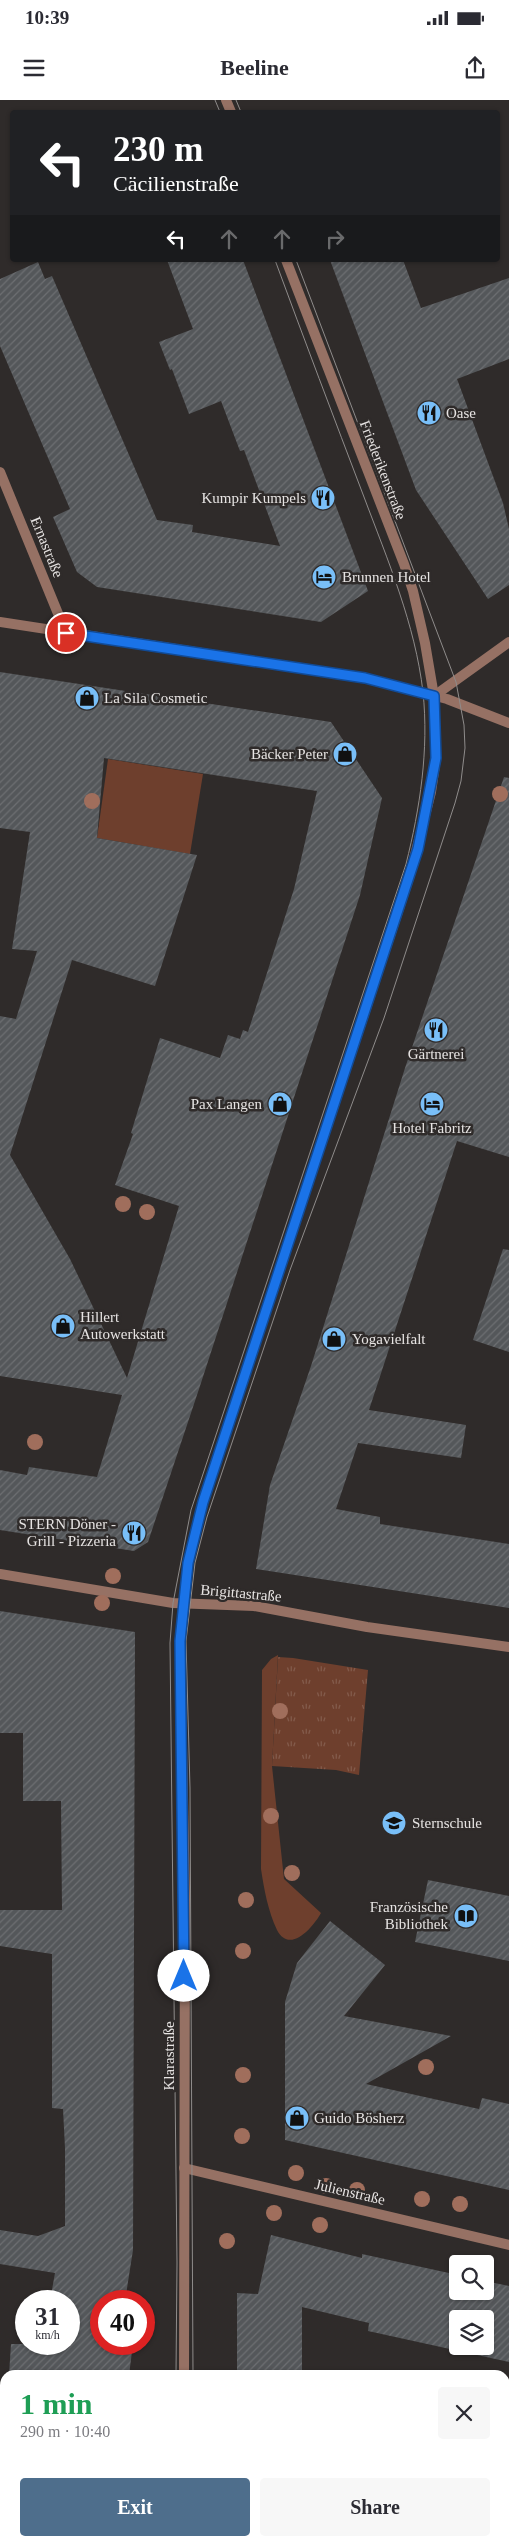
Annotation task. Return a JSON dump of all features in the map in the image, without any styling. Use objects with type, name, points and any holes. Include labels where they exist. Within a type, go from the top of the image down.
[{"type":"street","name":"Friederikenstraße","points":[[287,262],[413,591],[434,696]]},
{"type":"street","name":"Ernastraße","points":[[0,472],[66,633]]},
{"type":"street","points":[[0,622],[365,678],[434,696],[509,723]]},
{"type":"street","points":[[434,696],[509,642]]},
{"type":"street","name":"Klarastraße","points":[[184,2370],[185,1899],[180,1641],[188,1563],[203,1502],[418,849],[436,758],[434,696]]},
{"type":"street","name":"Brigittastraße","points":[[0,1574],[184,1604],[254,1606],[368,1626],[509,1647]]},
{"type":"street","name":"Julienstraße","points":[[184,2168],[509,2245]]},
{"type":"green space","points":[[108,759],[203,774],[190,854],[97,838]]},
{"type":"green space","points":[[278,1655],[272,1766],[284,1879],[321,1913],[313,1925],[301,1936],[288,1940],[282,1937],[274,1923],[261,1869],[262,1670],[271,1659]]},
{"type":"green space","points":[[278,1657],[368,1670],[359,1775],[336,1770],[272,1766]]},
{"type":"building","points":[[38,262],[45,279],[52,276],[157,520],[193,525],[192,532],[280,546],[244,450],[240,451],[221,401],[189,414],[172,369],[170,370],[159,342],[193,329],[168,262],[244,262],[368,591],[321,622],[97,587],[77,572],[53,517],[70,509],[0,346],[0,279]]},
{"type":"building","points":[[331,262],[404,262],[421,308],[509,278],[509,359],[457,379],[503,503],[509,529],[509,585],[488,599],[416,490]]},
{"type":"building","points":[[0,672],[331,722],[382,798],[360,895],[199,1389],[148,1542],[134,1551],[0,1530],[0,1470],[27,1475],[29,1467],[97,1477],[122,1395],[0,1376],[0,1016],[16,1019],[37,951],[12,949],[30,832],[0,828]],"holes":[[[104,758],[317,791],[294,889],[248,1032],[243,1030],[240,1039],[228,1035],[220,1058],[160,1038],[131,1133],[133,1134],[115,1185],[179,1206],[127,1378],[70,1259],[10,1155],[72,960],[155,986],[197,855],[97,838]]]},
{"type":"building","points":[[504,777],[509,778],[509,1157],[457,1141],[369,1410],[466,1425],[461,1458],[358,1443],[336,1509],[380,1517],[380,1524],[509,1544],[509,1608],[256,1569],[270,1485],[311,1366],[405,1068]]},
{"type":"building","points":[[503,1249],[509,1250],[509,1352],[473,1340]]},
{"type":"building","points":[[0,1611],[135,1632],[133,2250],[127,2290],[90,2290],[90,2355],[132,2355],[130,2370],[9,2370],[11,2344],[15,2344],[15,2355],[80,2355],[80,2290],[52,2290],[55,2273],[0,2264],[0,2230],[38,2236],[65,2226],[63,2109],[52,2108],[52,1954],[0,1946],[0,1910],[62,1910],[61,1801],[23,1801],[23,1733],[0,1733]]},
{"type":"building","points":[[428,1880],[509,1896],[509,1961],[415,1942]]},
{"type":"building","points":[[330,1921],[385,1965],[344,2016],[451,2036],[366,2084],[479,2109],[482,2098],[509,2104],[509,2190],[285,2140],[285,2002],[297,1963]]},
{"type":"building","points":[[271,2235],[362,2258],[362,2254],[449,2273],[449,2300],[494,2300],[494,2283],[509,2286],[509,2362],[477,2355],[494,2355],[494,2310],[449,2310],[449,2349],[368,2331],[369,2323],[302,2307],[302,2370],[237,2370],[237,2293],[258,2294]]},
{"type":"tram line","points":[[215,100],[219,110]]},
{"type":"tram line","points":[[236,100],[240,110]]},
{"type":"tram line","points":[[176,2370],[177,2263],[170,1643],[173,1603],[191,1510],[406,864],[419,800],[424,757],[425,714],[423,692],[414,642],[407,617],[391,569],[276,262]]},
{"type":"tram line","points":[[193,2370],[190,1788],[186,1641],[195,1563],[207,1517],[290,1270],[384,1018],[455,803],[461,781],[465,748],[464,725],[456,682],[297,262]]},
{"type":"place","name":"Oase","points":[[429,413]]},
{"type":"place","name":"Kumpir Kumpels","points":[[323,498]]},
{"type":"place","name":"Brunnen Hotel","points":[[324,577]]},
{"type":"place","name":"La Sila Cosmetic","points":[[87,698]]},
{"type":"place","name":"Bäcker Peter","points":[[345,754]]},
{"type":"place","name":"Gärtnerei","points":[[436,1030]]},
{"type":"place","name":"Pax Langen","points":[[280,1104]]},
{"type":"place","name":"Hotel Fabritz","points":[[432,1104]]},
{"type":"place","name":"Hillert Autowerkstatt","points":[[63,1326]]},
{"type":"place","name":"Yogavielfalt","points":[[334,1339]]},
{"type":"place","name":"STERN Döner - Grill - Pizzeria","points":[[134,1533]]},
{"type":"place","name":"Sternschule","points":[[394,1823]]},
{"type":"place","name":"Französische Bibliothek","points":[[466,1916]]},
{"type":"place","name":"Guido Bösherz","points":[[297,2118]]},
{"type":"route","points":[[66,633],[365,678],[434,696],[436,758],[431,792],[418,849],[203,1502],[188,1563],[180,1641],[185,1899],[184,1976]]}]
